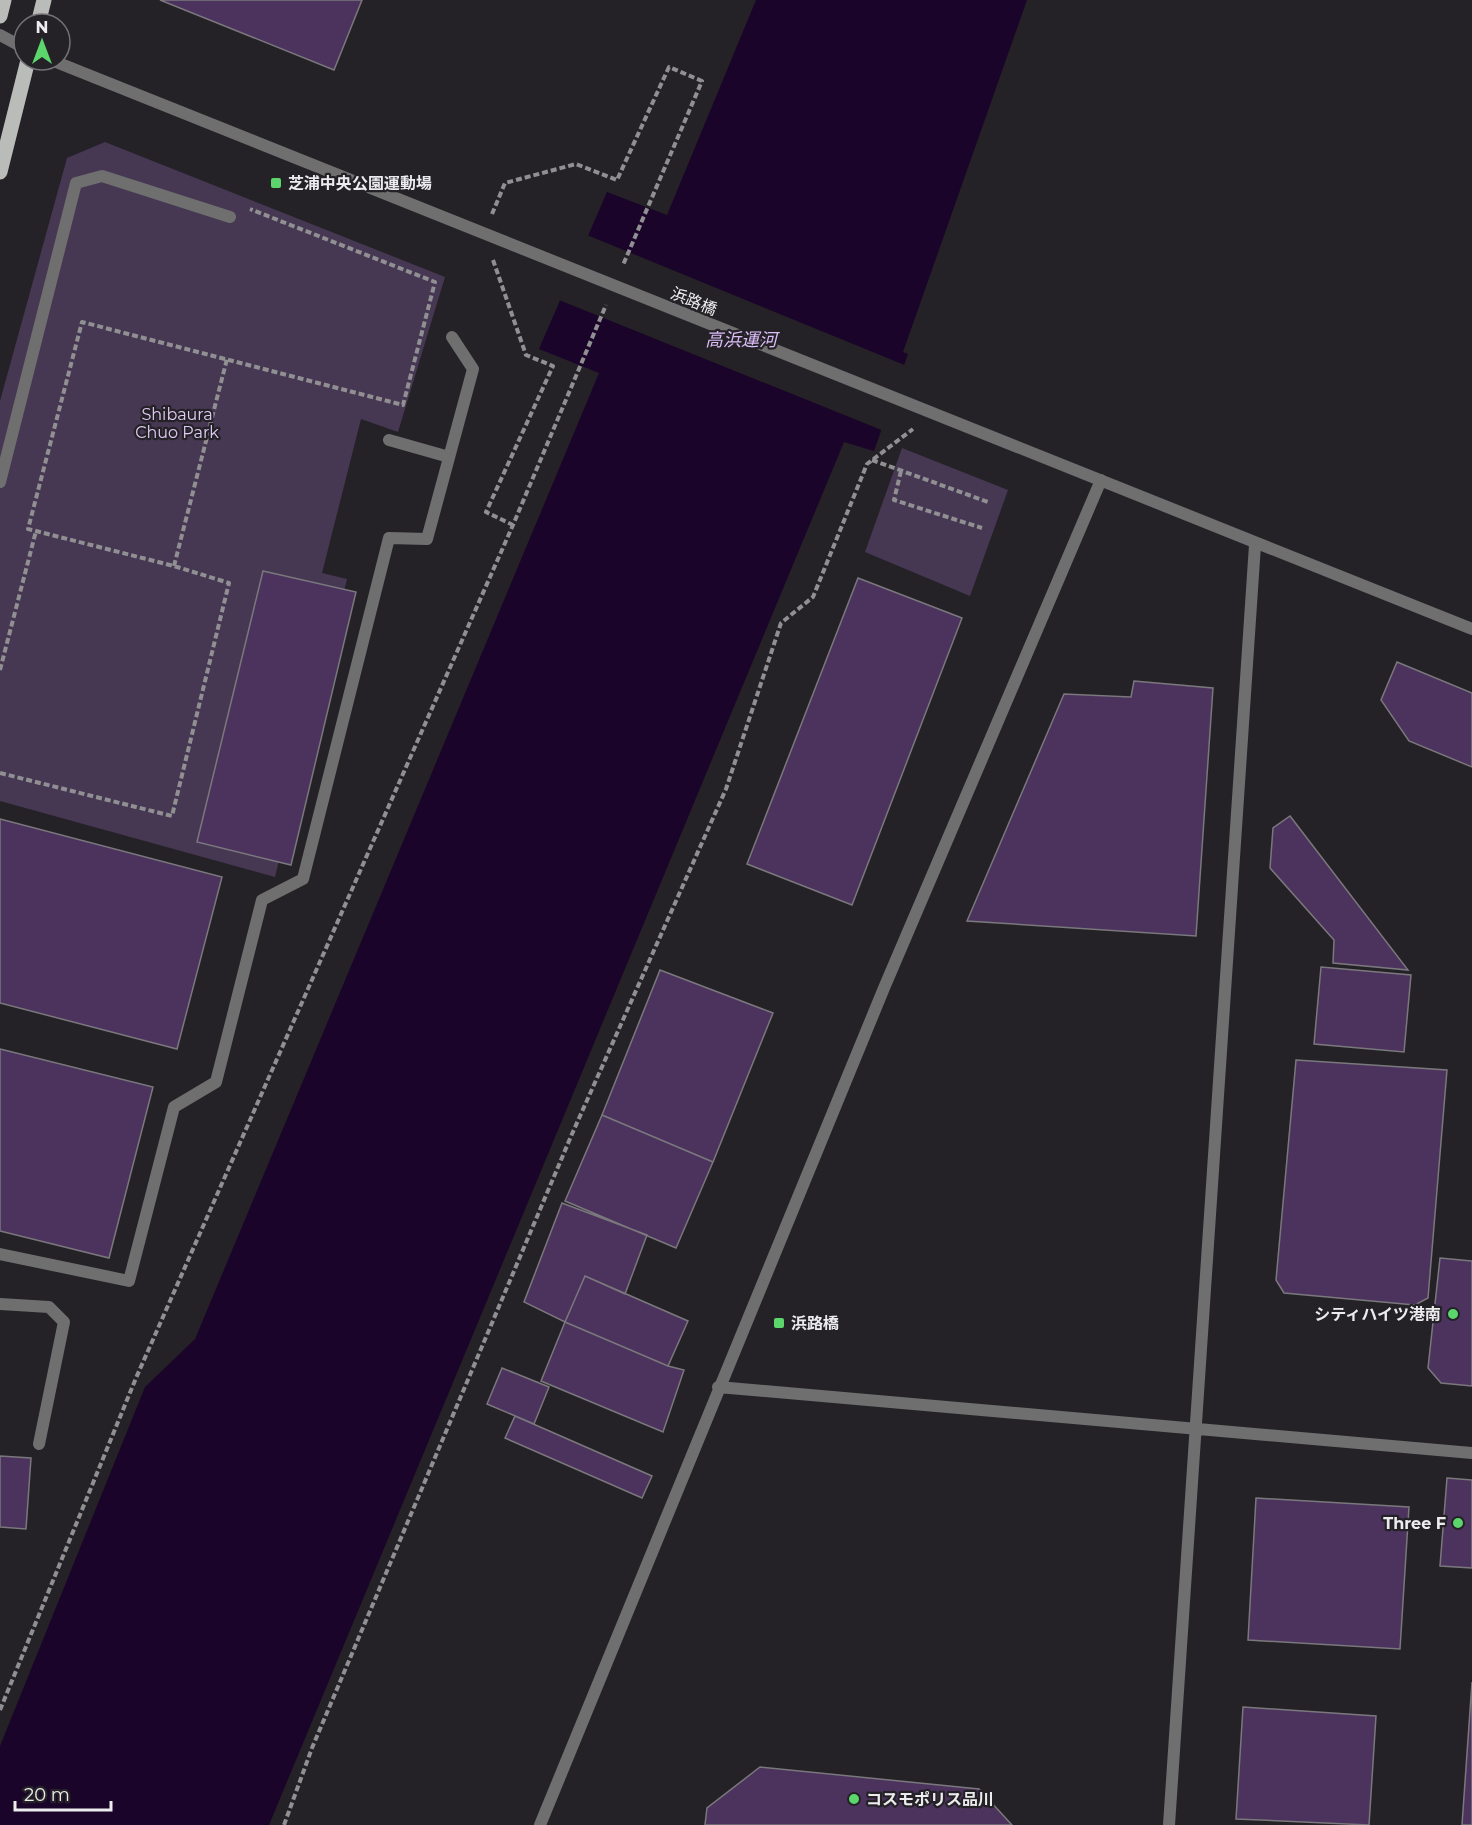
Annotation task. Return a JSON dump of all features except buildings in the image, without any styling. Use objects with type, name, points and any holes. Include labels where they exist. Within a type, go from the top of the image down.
[{"type":"main road","points":[[0,16],[4,0]]},
{"type":"main road","points":[[0,172],[25,72]]},
{"type":"street","name":"浜路橋","points":[[72,68],[907,405],[1101,480],[1256,545],[1472,629]]},
{"type":"street","points":[[0,482],[76,183],[102,176],[230,217]]},
{"type":"street","points":[[0,1254],[129,1281],[174,1107],[216,1082],[262,900],[303,879],[390,538],[427,539],[473,369],[452,337]]},
{"type":"street","points":[[389,440],[449,457]]},
{"type":"street","points":[[540,1825],[888,977],[1101,480]]},
{"type":"street","points":[[1169,1825],[1256,545]]},
{"type":"street","points":[[0,1304],[49,1307],[64,1322],[39,1444]]},
{"type":"street","points":[[718,1387],[1472,1453]]},
{"type":"path","points":[[513,525],[486,513],[553,366],[526,355],[484,233],[505,183],[576,164],[617,180],[669,67],[702,81],[652,197]]},
{"type":"path","points":[[0,773],[172,816],[229,583],[174,566],[28,529],[82,322],[403,405],[435,282],[240,205]]},
{"type":"path","points":[[174,566],[227,359]]},
{"type":"path","points":[[0,1710],[136,1378],[513,525],[579,367]]},
{"type":"path","points":[[284,1825],[312,1748],[568,1145],[726,789],[781,623],[813,597],[867,464],[932,414]]},
{"type":"path","points":[[872,460],[988,502]]},
{"type":"path","points":[[901,471],[894,500],[982,528]]},
{"type":"path","points":[[0,670],[36,531]]},
{"type":"green space","name":"Shibaura Chuo Park","points":[[105,142],[445,277],[398,432],[361,419],[322,573],[347,579],[275,877],[0,801],[0,401],[67,158]]},
{"type":"green space","points":[[902,448],[1008,490],[970,596],[865,552]]},
{"type":"water","name":"高浜運河","points":[[756,0],[1027,0],[903,352],[908,354],[874,451],[844,442],[269,1825],[0,1825],[0,1746],[145,1387],[195,1339],[599,373],[539,349],[607,192],[667,215]]},
{"type":"pier","points":[[587,235],[907,366],[884,431],[559,300]]},
{"type":"place","name":"芝浦中央公園運動場","points":[[276,183]]},
{"type":"place","name":"シティハイツ港南","points":[[1453,1314]]},
{"type":"place","name":"浜路橋","points":[[779,1323]]},
{"type":"place","name":"Three F","points":[[1458,1523]]},
{"type":"place","name":"コスモポリス品川","points":[[854,1799]]}]
